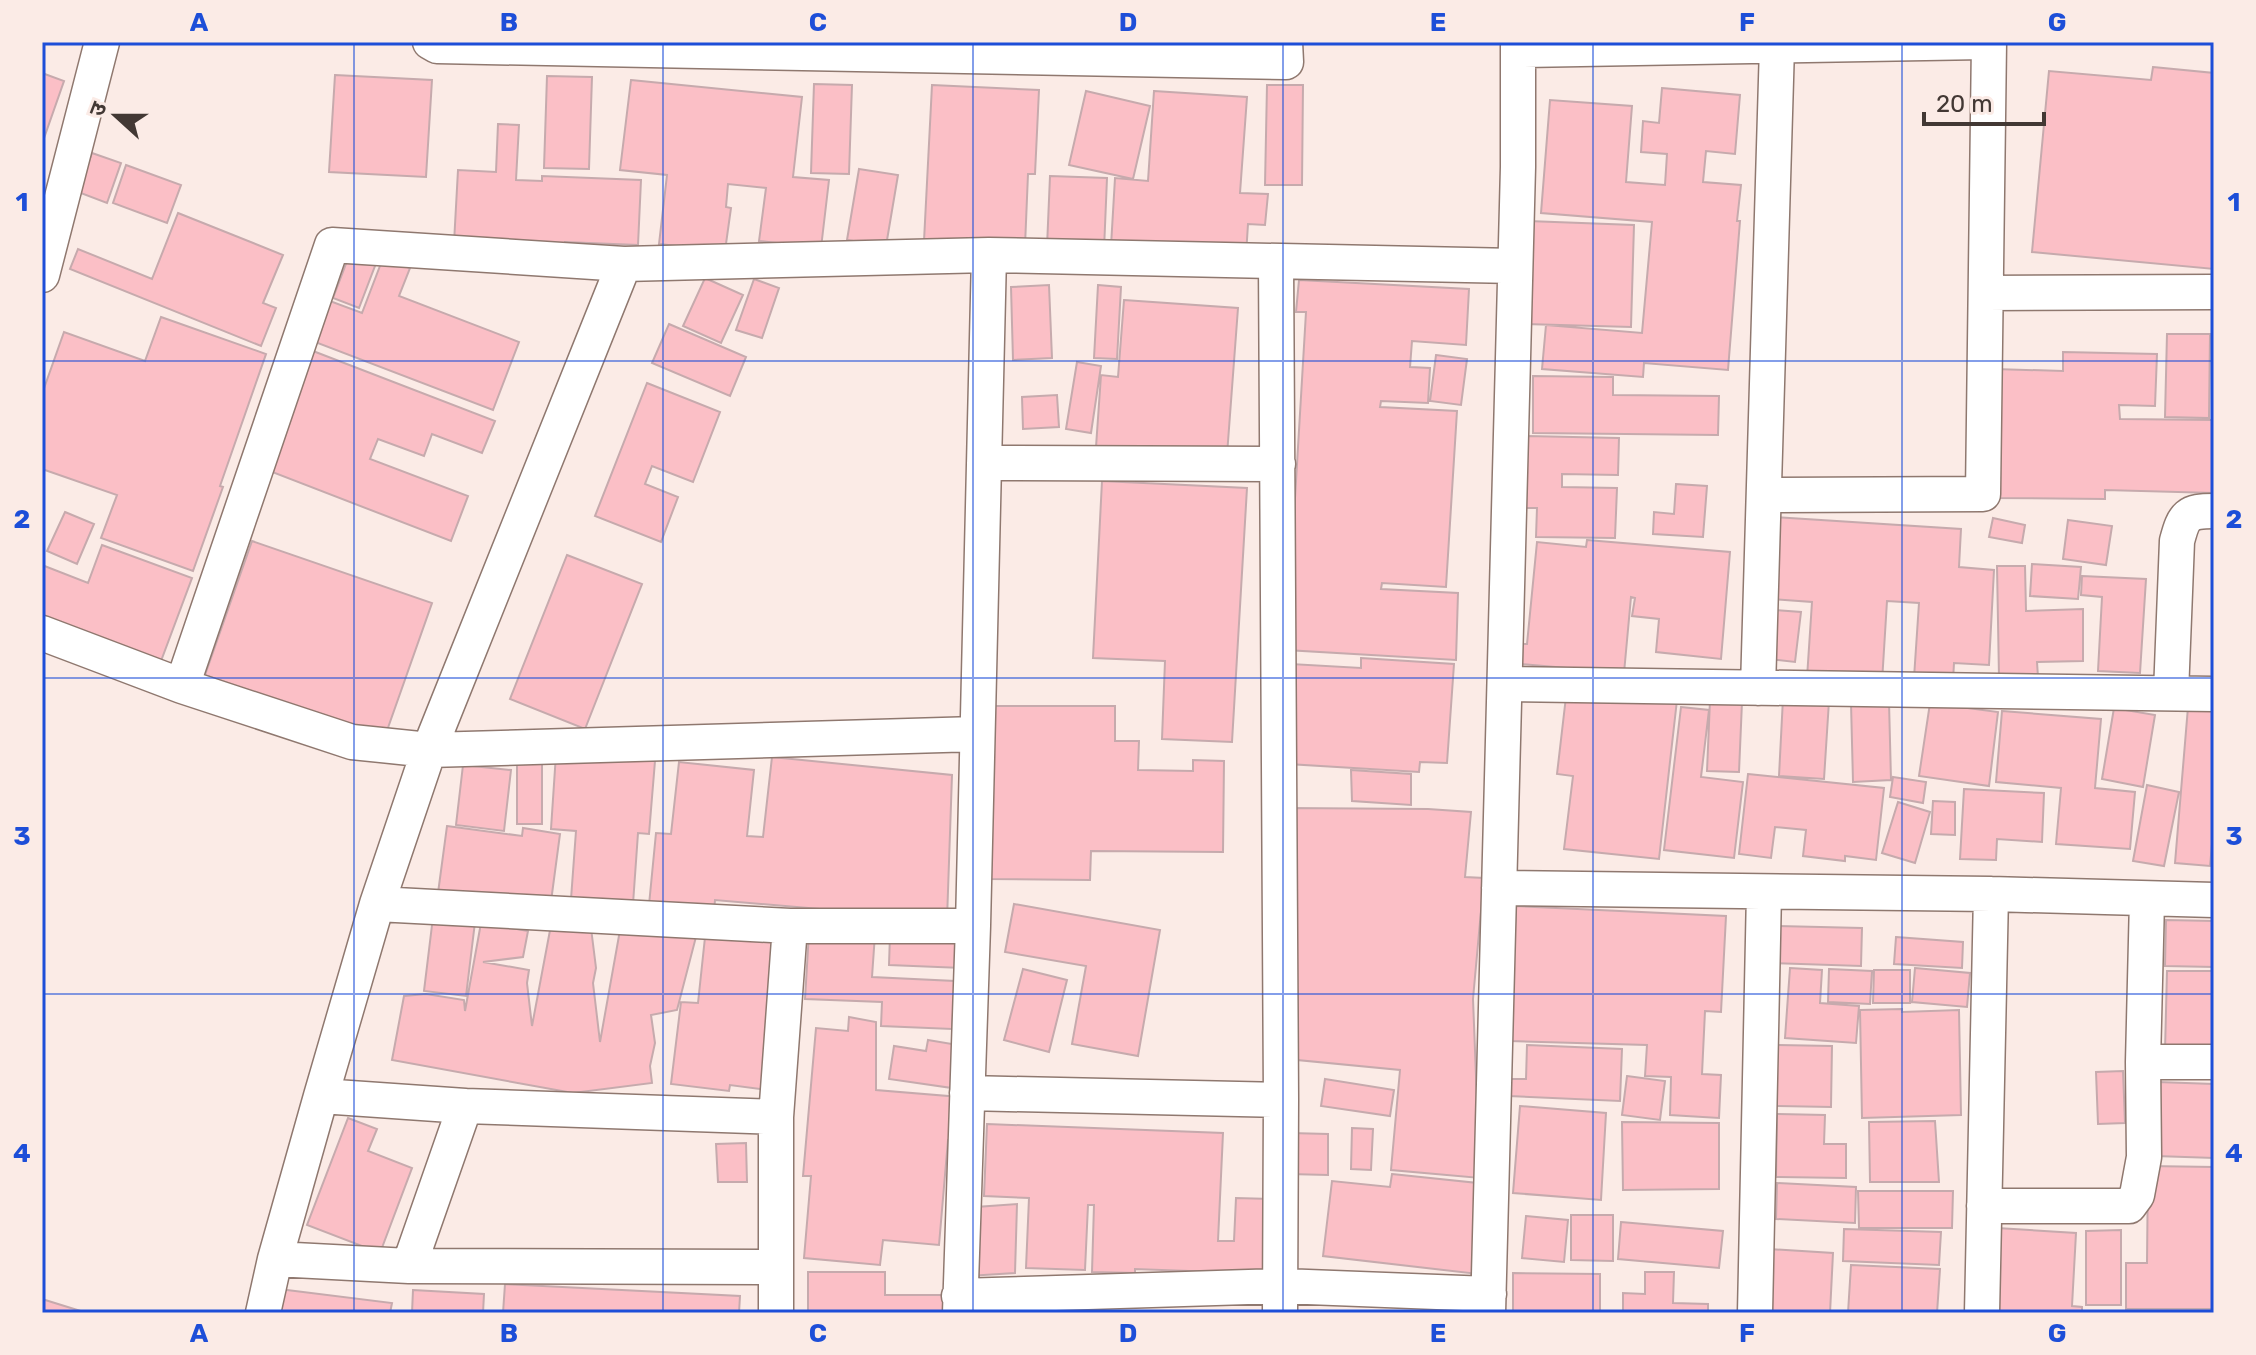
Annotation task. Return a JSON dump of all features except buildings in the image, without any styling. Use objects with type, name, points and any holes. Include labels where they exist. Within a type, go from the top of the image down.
[{"type":"street","points":[[42,275],[102,42]]},
{"type":"street","points":[[430,42],[437,46],[1286,62],[1285,42]]},
{"type":"street","points":[[989,255],[973,926],[960,1304],[1281,1299],[1488,1303],[1518,46],[1987,42],[1983,494],[1764,495]]},
{"type":"street","points":[[1758,688],[1777,46]]},
{"type":"street","points":[[182,686],[332,245],[624,264],[989,255],[1515,266]]},
{"type":"street","points":[[1276,261],[1281,1299]]},
{"type":"street","points":[[263,1313],[275,1259],[377,904],[429,750],[624,264]]},
{"type":"street","points":[[1986,293],[2214,292]]},
{"type":"street","points":[[984,463],[1278,464]]},
{"type":"street","points":[[2171,693],[2177,541],[2182,521],[2195,511],[2214,511]]},
{"type":"street","points":[[42,633],[182,686],[352,742],[429,750],[977,734]]},
{"type":"street","points":[[1505,684],[2214,694]]},
{"type":"street","points":[[1499,888],[2214,900]]},
{"type":"street","points":[[1755,1313],[1764,892]]},
{"type":"street","points":[[1982,1313],[1991,894]]},
{"type":"street","points":[[1984,1206],[2129,1206],[2137,1195],[2144,1157],[2147,900]]},
{"type":"street","points":[[377,904],[790,926],[973,926]]},
{"type":"street","points":[[776,1313],[776,1117],[790,926]]},
{"type":"street","points":[[2143,1062],[2214,1062]]},
{"type":"street","points":[[967,1093],[1281,1100]]},
{"type":"street","points":[[321,1096],[465,1106],[776,1117]]},
{"type":"street","points":[[409,1266],[465,1106]]},
{"type":"street","points":[[275,1259],[409,1266],[776,1267]]}]
